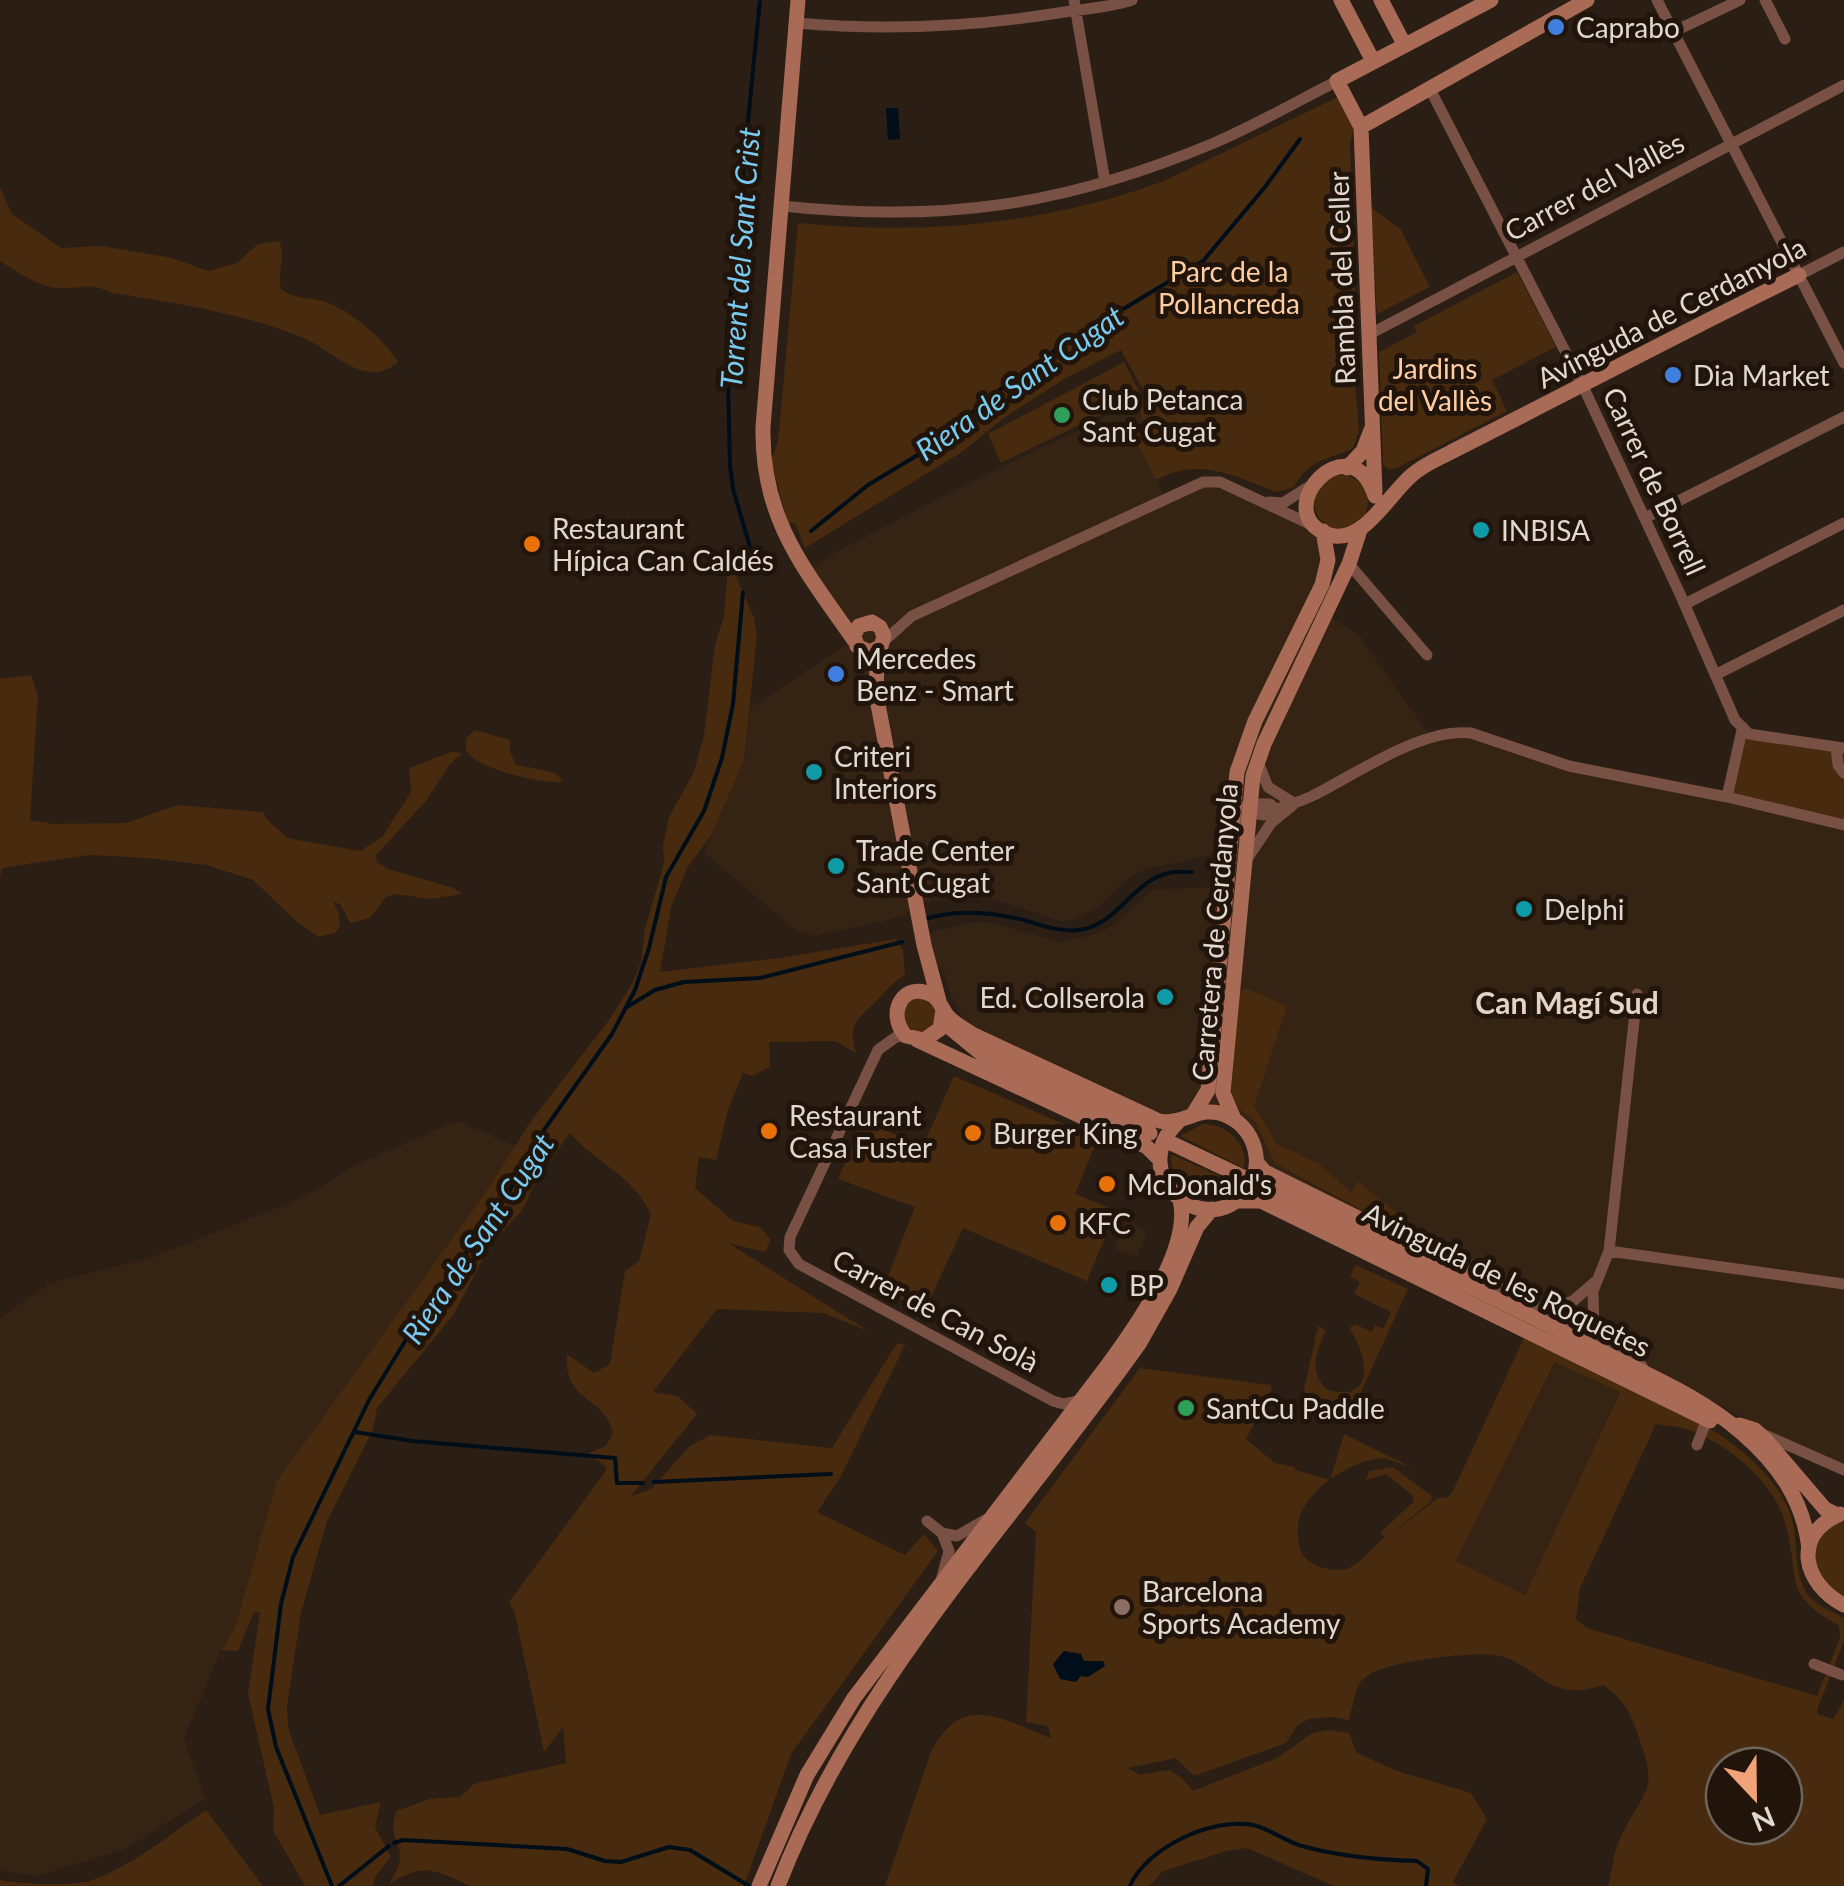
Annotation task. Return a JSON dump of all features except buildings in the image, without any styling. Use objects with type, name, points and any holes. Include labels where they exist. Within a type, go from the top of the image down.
[{"type":"main road","points":[[798,0],[763,427],[764,462],[771,500],[784,534],[806,574],[856,643],[876,694],[925,950],[942,1010],[937,1033],[916,1038]]},
{"type":"main road","points":[[1341,0],[1373,60]]},
{"type":"main road","points":[[1382,0],[1404,44]]},
{"type":"main road","points":[[1337,82],[1491,0]]},
{"type":"main road","points":[[1361,127],[1587,0]]},
{"type":"main road","name":"Rambla del Celler","points":[[1337,82],[1361,127],[1375,496]]},
{"type":"main road","name":"Avinguda de Cerdanyola","points":[[1372,516],[1420,468],[1799,275]]},
{"type":"main road","points":[[1347,468],[1363,450],[1372,426]]},
{"type":"main road","points":[[1347,468],[1366,477],[1375,496],[1372,516],[1360,530],[1346,536],[1320,530],[1307,509],[1310,486],[1325,471],[1347,468]]},
{"type":"main road","name":"Carretera de Cerdanyola","points":[[1234,1119],[1222,1093],[1234,873],[1232,808],[1240,764],[1256,721],[1322,585],[1328,560],[1320,530]]},
{"type":"main road","name":"Carretera de Cerdanyola","points":[[1194,1113],[1208,1090],[1234,873],[1258,761],[1349,564],[1360,530]]},
{"type":"main road","points":[[824,594],[883,631],[876,694]]},
{"type":"main road","points":[[856,643],[856,630],[871,622]]},
{"type":"main road","points":[[856,643],[870,652],[882,644]]},
{"type":"main road","points":[[925,950],[923,978],[902,999],[896,1014],[898,1026],[1147,1148],[1160,1160]]},
{"type":"main road","points":[[912,993],[928,993],[966,1043],[983,1054],[1150,1133]]},
{"type":"main road","points":[[942,1010],[992,1044],[1159,1122],[1178,1122]]},
{"type":"main road","points":[[916,1038],[983,1054]]},
{"type":"main road","points":[[1235,1201],[1250,1186],[1257,1163],[1252,1140],[1234,1119],[1213,1112],[1194,1113],[1178,1122],[1166,1136],[1160,1160],[1167,1186],[1180,1200],[1212,1209],[1235,1201],[1261,1202],[1707,1419],[1758,1449]]},
{"type":"main road","points":[[1173,1144],[1243,1177]]},
{"type":"main road","points":[[1257,1163],[1265,1172],[1487,1282]]},
{"type":"main road","name":"Avinguda de les Roquetes","points":[[1265,1188],[1536,1319],[1724,1419],[1758,1449],[1796,1497],[1805,1522],[1815,1583],[1844,1605]]},
{"type":"main road","points":[[759,1886],[797,1796],[941,1580],[1120,1348],[1156,1290],[1182,1226],[1180,1200]]},
{"type":"main road","points":[[778,1886],[841,1734],[1139,1344],[1170,1290],[1197,1227],[1212,1209]]},
{"type":"main road","name":"Avinguda de les Roquetes","points":[[1724,1419],[1754,1430],[1825,1509],[1841,1514]]},
{"type":"main road","points":[[1809,1548],[1822,1526],[1841,1514]]},
{"type":"street","points":[[796,22],[937,28],[1074,5],[1132,0]]},
{"type":"street","points":[[1657,0],[1844,363]]},
{"type":"street","points":[[1674,32],[1740,0]]},
{"type":"street","points":[[1765,0],[1784,40]]},
{"type":"street","points":[[1074,5],[1106,182]]},
{"type":"street","points":[[782,206],[875,214],[998,208],[1106,182],[1216,142],[1337,82]]},
{"type":"street","name":"Carrer del Vallès","points":[[1368,335],[1844,85]]},
{"type":"street","name":"Carrer de Borrell","points":[[1430,89],[1582,384],[1745,732]]},
{"type":"street","name":"Avinguda de Cerdanyola","points":[[1799,275],[1844,252]]},
{"type":"street","points":[[1645,518],[1844,417]]},
{"type":"street","points":[[871,622],[912,616],[1190,486],[1220,482],[1320,530]]},
{"type":"street","points":[[1263,502],[1283,503],[1310,486]]},
{"type":"street","points":[[1685,604],[1844,523]]},
{"type":"street","points":[[1349,564],[1427,655]]},
{"type":"street","points":[[1715,675],[1844,610]]},
{"type":"street","points":[[882,644],[912,616]]},
{"type":"street","points":[[1234,873],[1271,824],[1296,803],[1422,740],[1456,731],[1569,766],[1844,825]]},
{"type":"street","points":[[1727,797],[1745,732],[1840,748],[1838,764],[1844,772]]},
{"type":"street","points":[[1258,761],[1268,787],[1281,798],[1296,803]]},
{"type":"street","points":[[1240,764],[1240,798],[1248,810],[1253,804],[1270,804],[1274,808],[1296,803]]},
{"type":"street","points":[[1604,1340],[1594,1329],[1595,1282],[1609,1251],[1637,994]]},
{"type":"street","name":"Carrer de Can Solà","points":[[916,1038],[896,1037],[878,1050],[790,1237],[789,1250],[799,1264],[1053,1401],[1078,1401]]},
{"type":"street","points":[[1609,1251],[1844,1284]]},
{"type":"street","points":[[1487,1282],[1604,1340],[1683,1394]]},
{"type":"street","points":[[1546,1310],[1573,1300],[1595,1282]]},
{"type":"street","points":[[1573,1300],[1584,1310],[1594,1309]]},
{"type":"street","points":[[1698,1445],[1707,1419]]},
{"type":"street","name":"Avinguda de les Roquetes","points":[[1754,1430],[1844,1470]]},
{"type":"street","points":[[927,1522],[942,1533],[962,1535],[989,1517]]},
{"type":"street","points":[[941,1580],[948,1551],[942,1533]]},
{"type":"street","points":[[1814,1664],[1842,1675]]},
{"type":"shaded area","points":[[1136,402],[1145,425],[1131,434],[1165,496],[1220,482],[1318,528],[1326,545],[1313,609],[1360,637],[1431,737],[1456,731],[1533,756],[1844,825],[1844,1470],[1755,1430],[1741,1416],[1265,1172],[1256,1151],[1227,1115],[1178,1122],[1057,1073],[964,1021],[944,972],[926,955],[923,937],[975,922],[993,923],[1060,942],[1092,935],[1114,925],[1147,894],[1159,889],[1216,887],[1218,854],[1146,869],[1131,876],[1096,909],[1074,920],[1063,922],[995,899],[953,897],[917,904],[904,916],[815,936],[797,931],[704,853],[744,760],[750,708],[854,640],[805,573],[838,551],[961,487]]},
{"type":"shaded area","points":[[461,1122],[515,1146],[277,1482],[235,1628],[221,1650],[184,1738],[205,1799],[127,1848],[38,1876],[0,1871],[0,1318],[50,1283],[147,1259],[287,1204],[351,1167]]},
{"type":"shaded area","name":"BP","points":[[1126,1220],[1148,1231],[1137,1257],[1114,1248]]},
{"type":"shaded area","points":[[1556,1362],[1620,1391],[1525,1595],[1456,1562]]},
{"type":"green space","name":"Parc de la Pollancreda","points":[[1338,97],[1354,127],[1350,144],[1357,352],[1353,357],[1359,431],[1353,448],[1313,465],[1294,487],[1277,492],[1203,469],[1156,480],[1131,433],[1145,425],[1136,402],[1146,395],[1121,350],[1064,379],[1004,418],[962,452],[805,548],[795,523],[788,523],[771,461],[778,442],[798,223],[938,227],[1074,208],[1164,181]]},
{"type":"green space","points":[[0,187],[12,214],[61,248],[102,246],[172,258],[208,271],[237,263],[258,244],[279,241],[281,289],[346,312],[376,335],[398,362],[383,371],[367,372],[301,337],[256,321],[97,287],[58,288],[35,282],[0,261]]},
{"type":"green space","points":[[1371,207],[1401,230],[1430,287],[1377,314]]},
{"type":"green space","name":"Jardins del Vallès","points":[[1517,272],[1556,347],[1492,380],[1507,411],[1397,468],[1388,469],[1383,464],[1379,352],[1417,332],[1414,326]]},
{"type":"green space","name":"Club Petanca Sant Cugat","points":[[1124,362],[1141,395],[1001,463],[988,434]]},
{"type":"green space","points":[[1341,475],[1360,483],[1368,502],[1360,521],[1341,529],[1322,521],[1314,502],[1322,483]]},
{"type":"green space","points":[[725,550],[754,618],[757,635],[744,760],[712,834],[687,868],[671,907],[660,972],[896,939],[903,951],[905,975],[857,1021],[853,1033],[856,1053],[835,1041],[769,1042],[770,1067],[752,1076],[743,1073],[728,1110],[716,1160],[699,1157],[695,1188],[733,1221],[760,1227],[771,1240],[765,1252],[728,1243],[870,1332],[823,1313],[717,1309],[653,1392],[678,1396],[697,1414],[631,1496],[651,1489],[690,1446],[710,1435],[832,1448],[897,1343],[905,1345],[840,1478],[817,1512],[905,1555],[924,1534],[938,1551],[791,1754],[744,1886],[470,1886],[430,1871],[412,1873],[389,1884],[400,1861],[394,1832],[396,1811],[430,1799],[460,1797],[474,1784],[566,1763],[563,1727],[544,1752],[515,1614],[509,1602],[606,1471],[589,1453],[606,1446],[613,1433],[602,1411],[572,1382],[567,1354],[594,1373],[610,1364],[625,1271],[639,1261],[651,1215],[635,1190],[570,1133],[539,1176],[522,1210],[489,1247],[454,1314],[377,1408],[373,1430],[327,1521],[301,1613],[287,1706],[288,1728],[320,1815],[381,1802],[375,1827],[391,1857],[375,1877],[373,1886],[305,1886],[273,1830],[274,1808],[248,1694],[260,1612],[254,1612],[238,1651],[221,1650],[235,1628],[277,1481],[632,984],[641,962],[645,929],[664,863],[669,817],[694,772],[704,735],[715,645],[724,616]]},
{"type":"green space","points":[[31,675],[38,696],[30,820],[53,824],[126,823],[177,805],[263,812],[287,838],[360,851],[382,837],[411,792],[409,768],[451,752],[462,753],[426,801],[376,855],[377,862],[388,869],[454,888],[462,894],[431,899],[395,894],[386,897],[370,918],[350,923],[341,905],[333,901],[340,927],[335,933],[318,937],[253,880],[206,865],[89,855],[2,868],[0,878],[0,679]]},
{"type":"green space","points":[[475,730],[510,740],[516,765],[556,773],[563,782],[513,775],[485,765],[466,749],[467,737]]},
{"type":"green space","points":[[1742,730],[1844,748],[1844,825],[1727,797]]},
{"type":"green space","points":[[1246,988],[1287,1006],[1254,1106],[1277,1144],[1319,1164],[1352,1193],[1357,1181],[1419,1231],[1540,1292],[1531,1295],[1438,1251],[1275,1163],[1255,1121],[1238,1108],[1231,1094],[1239,992]]},
{"type":"green space","points":[[920,998],[932,1003],[937,1015],[932,1027],[920,1032],[908,1027],[903,1015],[908,1003]]},
{"type":"green space","points":[[954,1076],[1091,1136],[1095,1145],[1075,1194],[1116,1211],[1087,1281],[963,1228],[924,1312],[883,1289],[915,1207],[838,1179],[864,1121],[923,1146]]},
{"type":"green space","points":[[1203,1124],[1220,1127],[1234,1137],[1243,1151],[1244,1168],[1180,1136]]},
{"type":"green space","points":[[1171,1154],[1235,1183],[1214,1197],[1193,1194],[1177,1178]]},
{"type":"green space","points":[[1356,1265],[1408,1289],[1350,1416],[1307,1398],[1304,1390],[1318,1326],[1326,1330],[1317,1354],[1318,1376],[1328,1390],[1344,1392],[1355,1389],[1364,1373],[1360,1350],[1349,1328],[1355,1324],[1372,1332],[1375,1325],[1383,1329],[1391,1312],[1354,1294],[1360,1282],[1350,1276]]},
{"type":"green space","points":[[1525,1336],[1727,1440],[1759,1467],[1784,1501],[1793,1523],[1804,1588],[1817,1603],[1844,1618],[1844,1641],[1817,1710],[1833,1719],[1844,1700],[1844,1886],[1608,1886],[1617,1846],[1647,1788],[1647,1765],[1629,1714],[1619,1698],[1603,1685],[1568,1690],[1510,1659],[1483,1654],[1401,1664],[1368,1675],[1360,1683],[1349,1720],[1309,1719],[1298,1725],[1286,1743],[1194,1776],[1176,1758],[1128,1768],[1140,1775],[1169,1770],[1193,1791],[1277,1758],[1312,1733],[1349,1733],[1357,1753],[1397,1771],[1471,1793],[1487,1819],[1453,1882],[1460,1886],[1334,1886],[1247,1848],[1163,1871],[1150,1886],[885,1886],[931,1752],[956,1721],[985,1715],[1051,1738],[1048,1726],[1026,1722],[1036,1532],[1025,1523],[1140,1368],[1270,1385],[1272,1389],[1246,1439],[1275,1463],[1330,1480],[1311,1497],[1298,1522],[1303,1555],[1321,1567],[1349,1568],[1385,1537],[1380,1533],[1413,1502],[1413,1496],[1386,1474],[1366,1480],[1369,1471],[1393,1467],[1432,1496],[1388,1537],[1438,1498],[1452,1493]],"holes":[[[1555,1362],[1620,1392],[1525,1595],[1456,1561]],[[1656,1424],[1694,1432],[1725,1448],[1752,1471],[1774,1499],[1787,1530],[1801,1595],[1839,1626],[1840,1638],[1817,1696],[1587,1628],[1576,1619],[1580,1588]]]},
{"type":"green space","points":[[1344,1434],[1413,1468],[1380,1458],[1330,1480]]},
{"type":"green space","points":[[1844,1519],[1844,1597],[1822,1579],[1815,1558],[1822,1536]]},
{"type":"green space","points":[[206,1810],[263,1886],[0,1886],[0,1880],[86,1882],[133,1860]]},
{"type":"water","points":[[886,108],[898,108],[900,139],[888,140]]},
{"type":"water","points":[[1064,1651],[1081,1654],[1084,1661],[1103,1661],[1105,1666],[1076,1682],[1060,1679],[1053,1664]]},
{"type":"waterway","name":"Torrent del Sant Crist","points":[[747,573],[750,547],[730,465],[727,333],[760,0]]},
{"type":"waterway","name":"Riera de Sant Cugat","points":[[811,531],[868,485],[931,447],[1002,388],[1060,347],[1203,261],[1300,139]]},
{"type":"waterway","name":"Riera de Sant Cugat","points":[[750,565],[753,558],[764,553]]},
{"type":"waterway","name":"Riera de Sant Cugat","points":[[332,1886],[276,1747],[268,1709],[281,1604],[293,1557],[369,1400],[415,1325],[506,1197],[539,1137],[612,1034],[635,990],[666,877],[704,811],[722,758],[733,704],[743,592]]},
{"type":"waterway","points":[[928,918],[953,913],[990,914],[1079,930],[1104,920],[1156,877],[1192,872]]},
{"type":"waterway","points":[[627,1007],[655,990],[684,982],[760,978],[902,942]]},
{"type":"waterway","points":[[355,1432],[413,1441],[615,1458],[617,1483],[643,1483]]},
{"type":"waterway","points":[[654,1482],[831,1474]]},
{"type":"waterway","points":[[1130,1886],[1150,1859],[1182,1838],[1237,1824],[1253,1825],[1296,1844],[1330,1852],[1417,1861],[1428,1869],[1426,1886]]},
{"type":"waterway","points":[[394,1843],[403,1840],[567,1849],[621,1862],[669,1847],[690,1850],[749,1886]]},
{"type":"waterway","points":[[339,1886],[389,1846]]},
{"type":"place","name":"Caprabo","points":[[1556,27]]},
{"type":"place","name":"Dia Market","points":[[1673,375]]},
{"type":"place","name":"Club Petanca Sant Cugat","points":[[1062,415]]},
{"type":"place","name":"INBISA","points":[[1481,530]]},
{"type":"place","name":"Restaurant Hípica Can Caldés","points":[[532,544]]},
{"type":"place","name":"Mercedes Benz - Smart","points":[[836,674]]},
{"type":"place","name":"Criteri Interiors","points":[[814,772]]},
{"type":"place","name":"Trade Center Sant Cugat","points":[[836,866]]},
{"type":"place","name":"Delphi","points":[[1524,909]]},
{"type":"place","name":"Ed. Collserola","points":[[1165,997]]},
{"type":"place","name":"Restaurant Casa Fuster","points":[[769,1131]]},
{"type":"place","name":"Burger King","points":[[973,1133]]},
{"type":"place","name":"McDonald's","points":[[1107,1184]]},
{"type":"place","name":"KFC","points":[[1058,1223]]},
{"type":"place","name":"BP","points":[[1109,1285]]},
{"type":"place","name":"SantCu Paddle","points":[[1186,1408]]},
{"type":"place","name":"Barcelona Sports Academy","points":[[1122,1607]]},
{"type":"district","name":"Can Magí Sud","points":[[1567,1002]]}]
